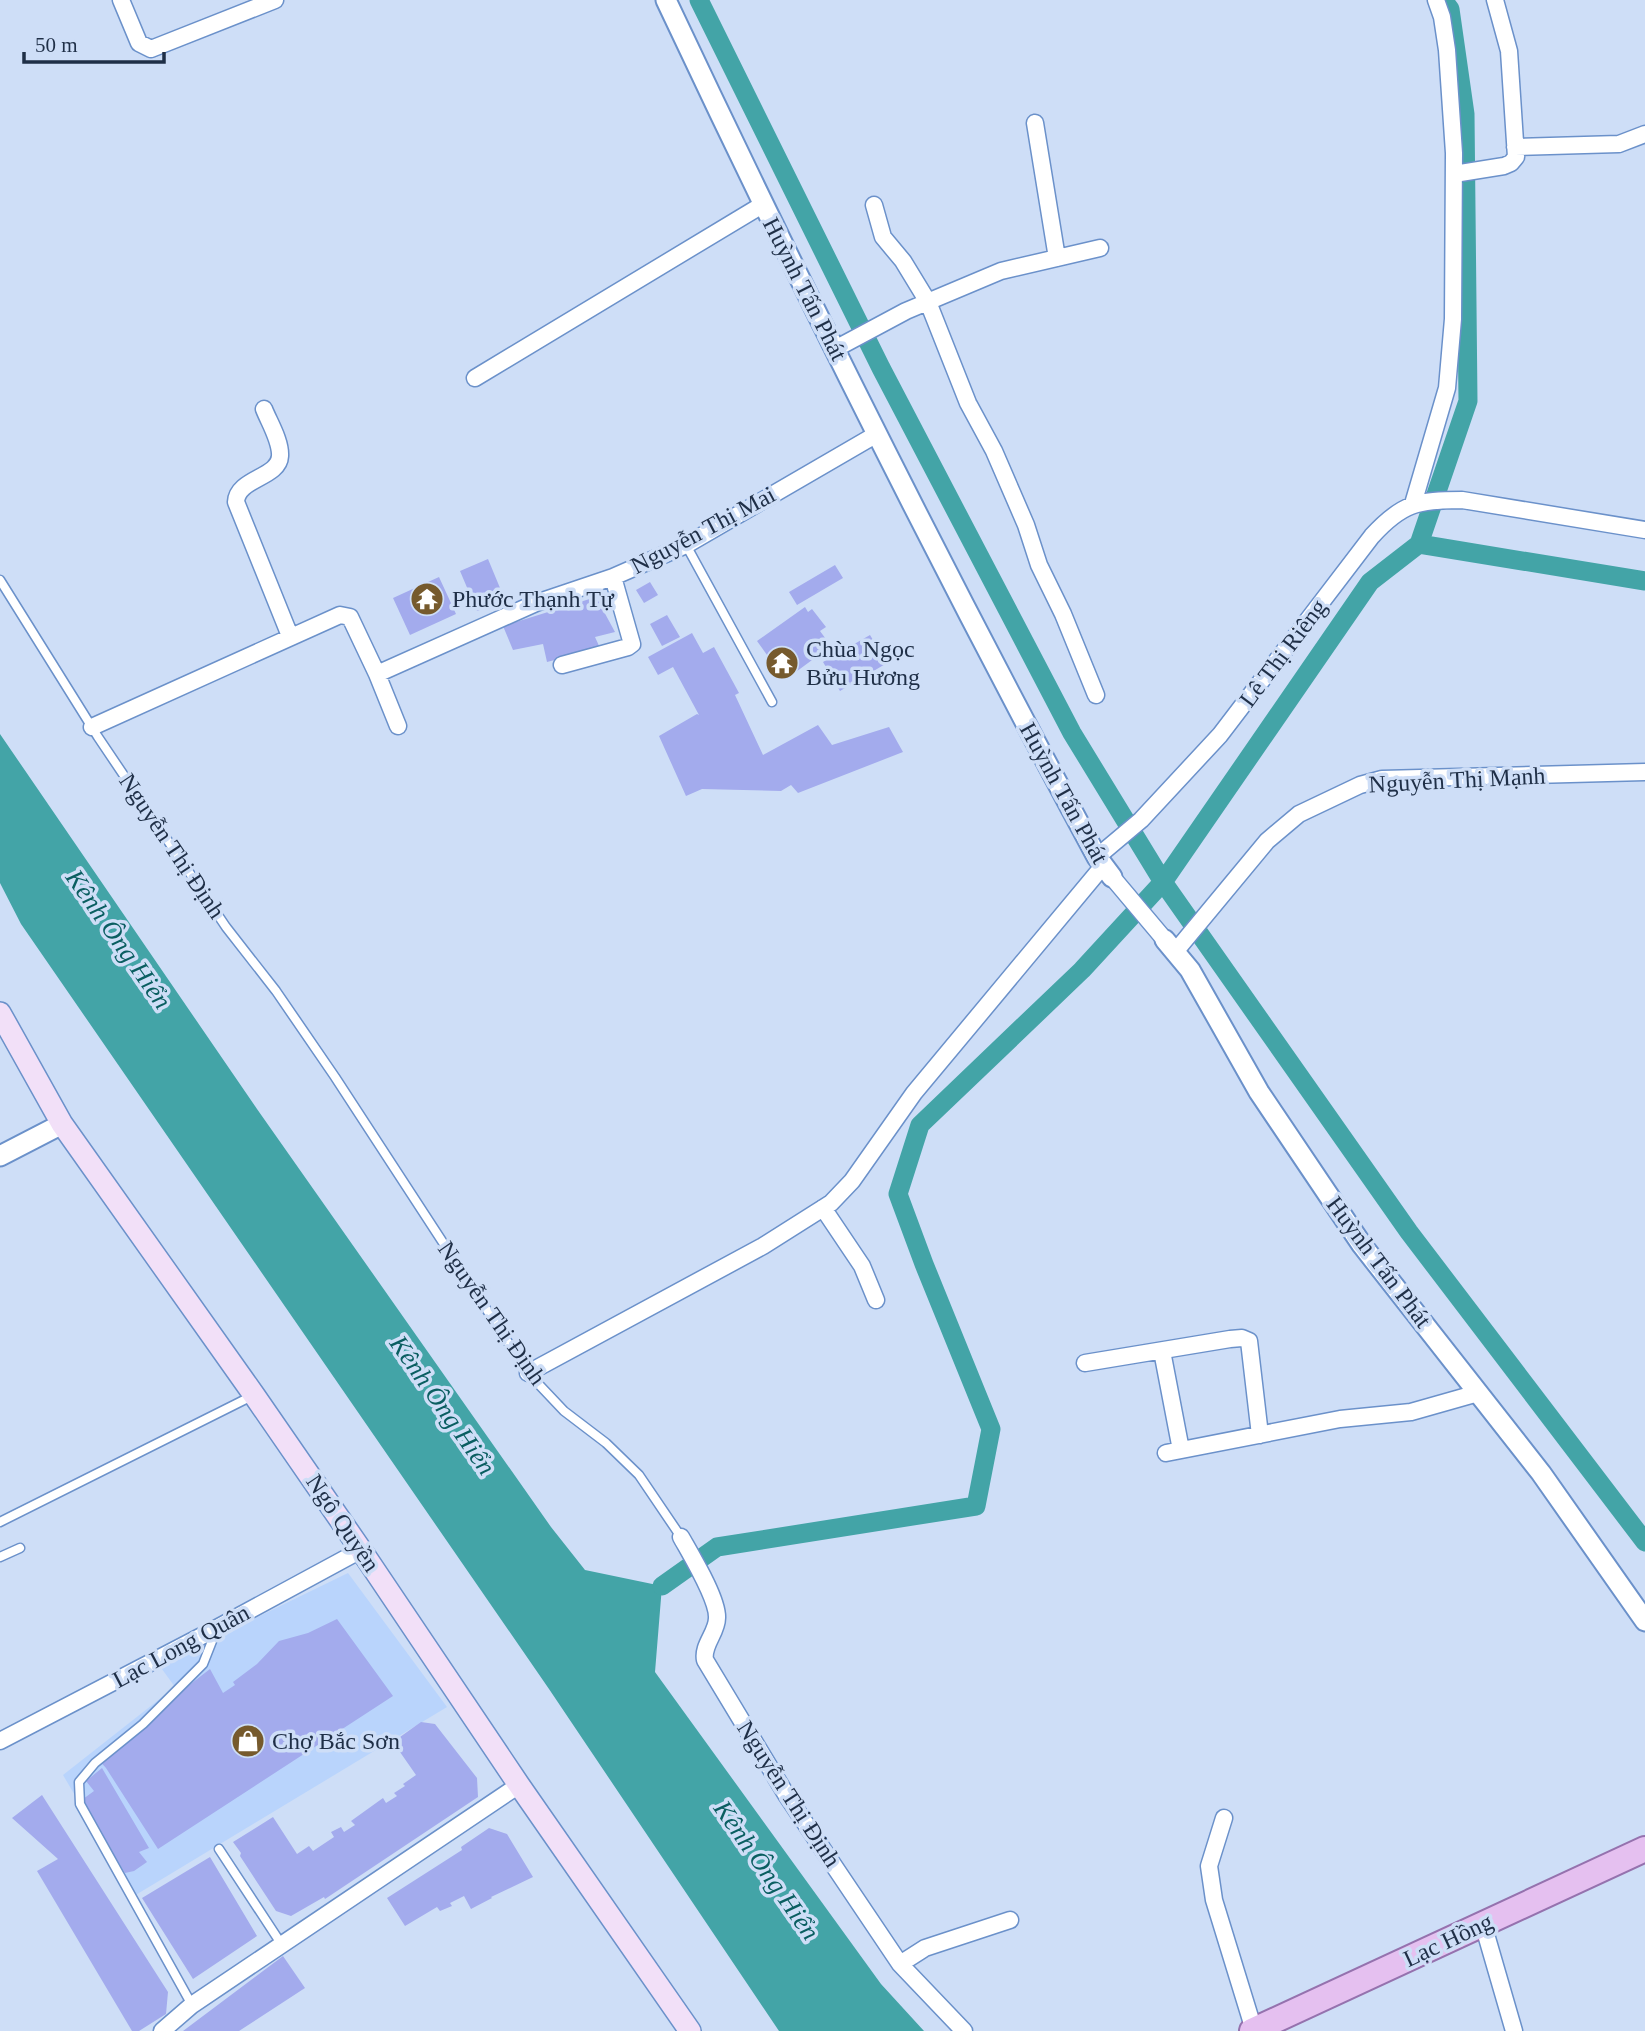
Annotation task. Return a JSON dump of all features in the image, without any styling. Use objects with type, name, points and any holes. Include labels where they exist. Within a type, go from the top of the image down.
[{"type":"main road","name":"Ngô Quyền","points":[[0,1013],[62,1124],[254,1395],[690,2031]]},
{"type":"main road","name":"Lạc Hồng","points":[[1253,2030],[1645,1849]]},
{"type":"street","points":[[121,0],[139,43],[151,49],[253,4],[275,0]]},
{"type":"street","name":"Huỳnh Tấn Phát","points":[[666,0],[762,205],[877,434],[1008,691],[1105,862],[1190,970],[1259,1092],[1362,1245],[1541,1473],[1645,1621]]},
{"type":"street","points":[[1413,504],[1447,388],[1453,319],[1458,173],[1447,50],[1442,17],[1436,0]]},
{"type":"street","points":[[1458,173],[1504,166],[1516,157],[1509,51],[1496,0]]},
{"type":"street","points":[[1035,123],[1056,258]]},
{"type":"street","points":[[1515,148],[1619,144],[1645,134]]},
{"type":"street","points":[[475,378],[762,205]]},
{"type":"street","points":[[874,205],[883,237],[903,261],[928,302],[968,403],[1005,476],[1039,565],[1063,614],[1096,695]]},
{"type":"street","points":[[835,349],[906,311],[1000,271],[1100,248]]},
{"type":"street","points":[[264,409],[281,458],[276,467],[243,488],[236,496],[236,502],[290,636]]},
{"type":"street","name":"Nguyễn Thị Mai","points":[[377,674],[536,603],[612,576],[686,545],[877,434]]},
{"type":"street","name":"Lê Thị Riêng","points":[[528,1373],[763,1247],[831,1203],[852,1181],[914,1093],[1105,862],[1220,736],[1389,517],[1413,504],[1433,500],[1462,500],[1645,530]]},
{"type":"street","points":[[562,664],[628,648],[632,644],[612,576]]},
{"type":"street","points":[[92,727],[341,615],[350,617],[398,726]]},
{"type":"street","name":"Nguyễn Thị Mạnh","points":[[1170,946],[1187,935],[1267,841],[1299,814],[1360,785],[1382,779],[1645,772]]},
{"type":"street","points":[[0,1156],[62,1124]]},
{"type":"street","points":[[823,1208],[862,1266],[876,1300]]},
{"type":"street","points":[[1085,1363],[1230,1339],[1241,1338],[1249,1341],[1261,1435]]},
{"type":"street","points":[[1162,1351],[1174,1451],[1340,1419],[1411,1412],[1478,1393]]},
{"type":"street","name":"Nguyễn Thị Định","points":[[681,1537],[706,1585],[718,1618],[705,1650],[705,1660],[787,1796],[900,1964],[964,2031]]},
{"type":"street","name":"Lạc Long Quân","points":[[0,1741],[361,1550]]},
{"type":"street","points":[[162,2031],[192,2005],[519,1785]]},
{"type":"street","points":[[1224,1818],[1209,1866],[1214,1900],[1253,2030]]},
{"type":"street","points":[[900,1964],[925,1948],[1010,1920]]},
{"type":"street","points":[[1483,1924],[1514,2031]]},
{"type":"lane","points":[[686,545],[772,702]]},
{"type":"lane","name":"Nguyễn Thị Định","points":[[0,580],[92,727],[226,926],[276,991],[335,1077],[528,1373],[564,1410],[606,1443],[639,1475],[681,1537]]},
{"type":"lane","points":[[0,1522],[254,1395]]},
{"type":"lane","points":[[0,1557],[20,1548]]},
{"type":"lane","points":[[192,2005],[80,1804],[79,1782],[95,1763],[143,1724],[203,1664],[217,1628]]},
{"type":"lane","points":[[219,1849],[282,1945]]},
{"type":"shaded area","name":"Chợ Bắc Sơn","points":[[348,1573],[447,1707],[134,1896],[63,1775],[175,1687],[159,1665]]},
{"type":"water","name":"Kênh Ông Hiển","points":[[0,734],[257,1109],[551,1527],[585,1570],[662,1586],[655,1672],[881,1984],[924,2031],[779,2031],[549,1689],[21,924],[0,883]]},
{"type":"building","points":[[488,559],[505,600],[477,611],[460,571]]},
{"type":"building","points":[[835,565],[843,578],[797,605],[789,592]]},
{"type":"building","points":[[439,577],[456,614],[410,635],[393,598]]},
{"type":"building","points":[[650,582],[658,595],[644,603],[636,590]]},
{"type":"building","points":[[596,597],[615,632],[595,637],[600,648],[547,662],[543,644],[513,650],[503,626]]},
{"type":"building","points":[[805,607],[808,612],[812,609],[826,627],[820,631],[831,646],[785,680],[757,641]]},
{"type":"building","points":[[667,615],[680,637],[662,646],[650,624]]},
{"type":"building","points":[[692,633],[703,653],[714,647],[739,693],[735,695],[763,755],[818,725],[832,745],[889,727],[903,752],[798,793],[791,785],[781,791],[702,789],[686,796],[659,736],[699,715],[673,667],[658,675],[648,657]]},
{"type":"building","points":[[870,635],[887,663],[840,691],[823,662]]},
{"type":"building","points":[[337,1619],[393,1696],[158,1849],[106,1768],[96,1757],[210,1669],[223,1693],[235,1685],[233,1682],[257,1664],[279,1641],[308,1633]]},
{"type":"building","points":[[421,1722],[435,1724],[477,1778],[478,1797],[325,1899],[324,1897],[291,1916],[276,1911],[233,1842],[273,1817],[297,1854],[309,1846],[313,1851],[334,1837],[331,1832],[341,1827],[344,1832],[355,1825],[351,1821],[383,1798],[386,1803],[397,1796],[394,1793],[416,1775],[393,1742]]},
{"type":"building","points":[[102,1768],[149,1848],[139,1852],[147,1862],[134,1871],[125,1873],[79,1802],[94,1791],[86,1781]]},
{"type":"building","points":[[42,1795],[168,1992],[166,2014],[139,2031],[132,2031],[37,1871],[58,1859],[12,1818]]},
{"type":"building","points":[[489,1828],[507,1834],[533,1877],[471,1909],[464,1896],[450,1903],[452,1906],[440,1911],[437,1907],[405,1926],[387,1898],[462,1850],[461,1847]]},
{"type":"building","points":[[210,1857],[257,1936],[193,1979],[142,1898]]},
{"type":"building","points":[[283,1956],[305,1988],[239,2031],[183,2031]]},
{"type":"waterway","points":[[699,0],[881,368],[1072,733],[1163,882],[1409,1232],[1645,1542]]},
{"type":"waterway","points":[[1419,544],[1468,401],[1465,114],[1450,9],[1443,0]]},
{"type":"waterway","points":[[662,1586],[717,1547],[976,1506],[991,1429],[898,1194],[920,1125],[1082,970],[1163,882],[1370,582],[1419,544],[1645,581]]},
{"type":"place","name":"Phước Thạnh Tự","points":[[427,599]]},
{"type":"place","name":"Chùa Ngọc Bửu Hương","points":[[782,663]]},
{"type":"place","name":"Chợ Bắc Sơn","points":[[248,1741]]}]
